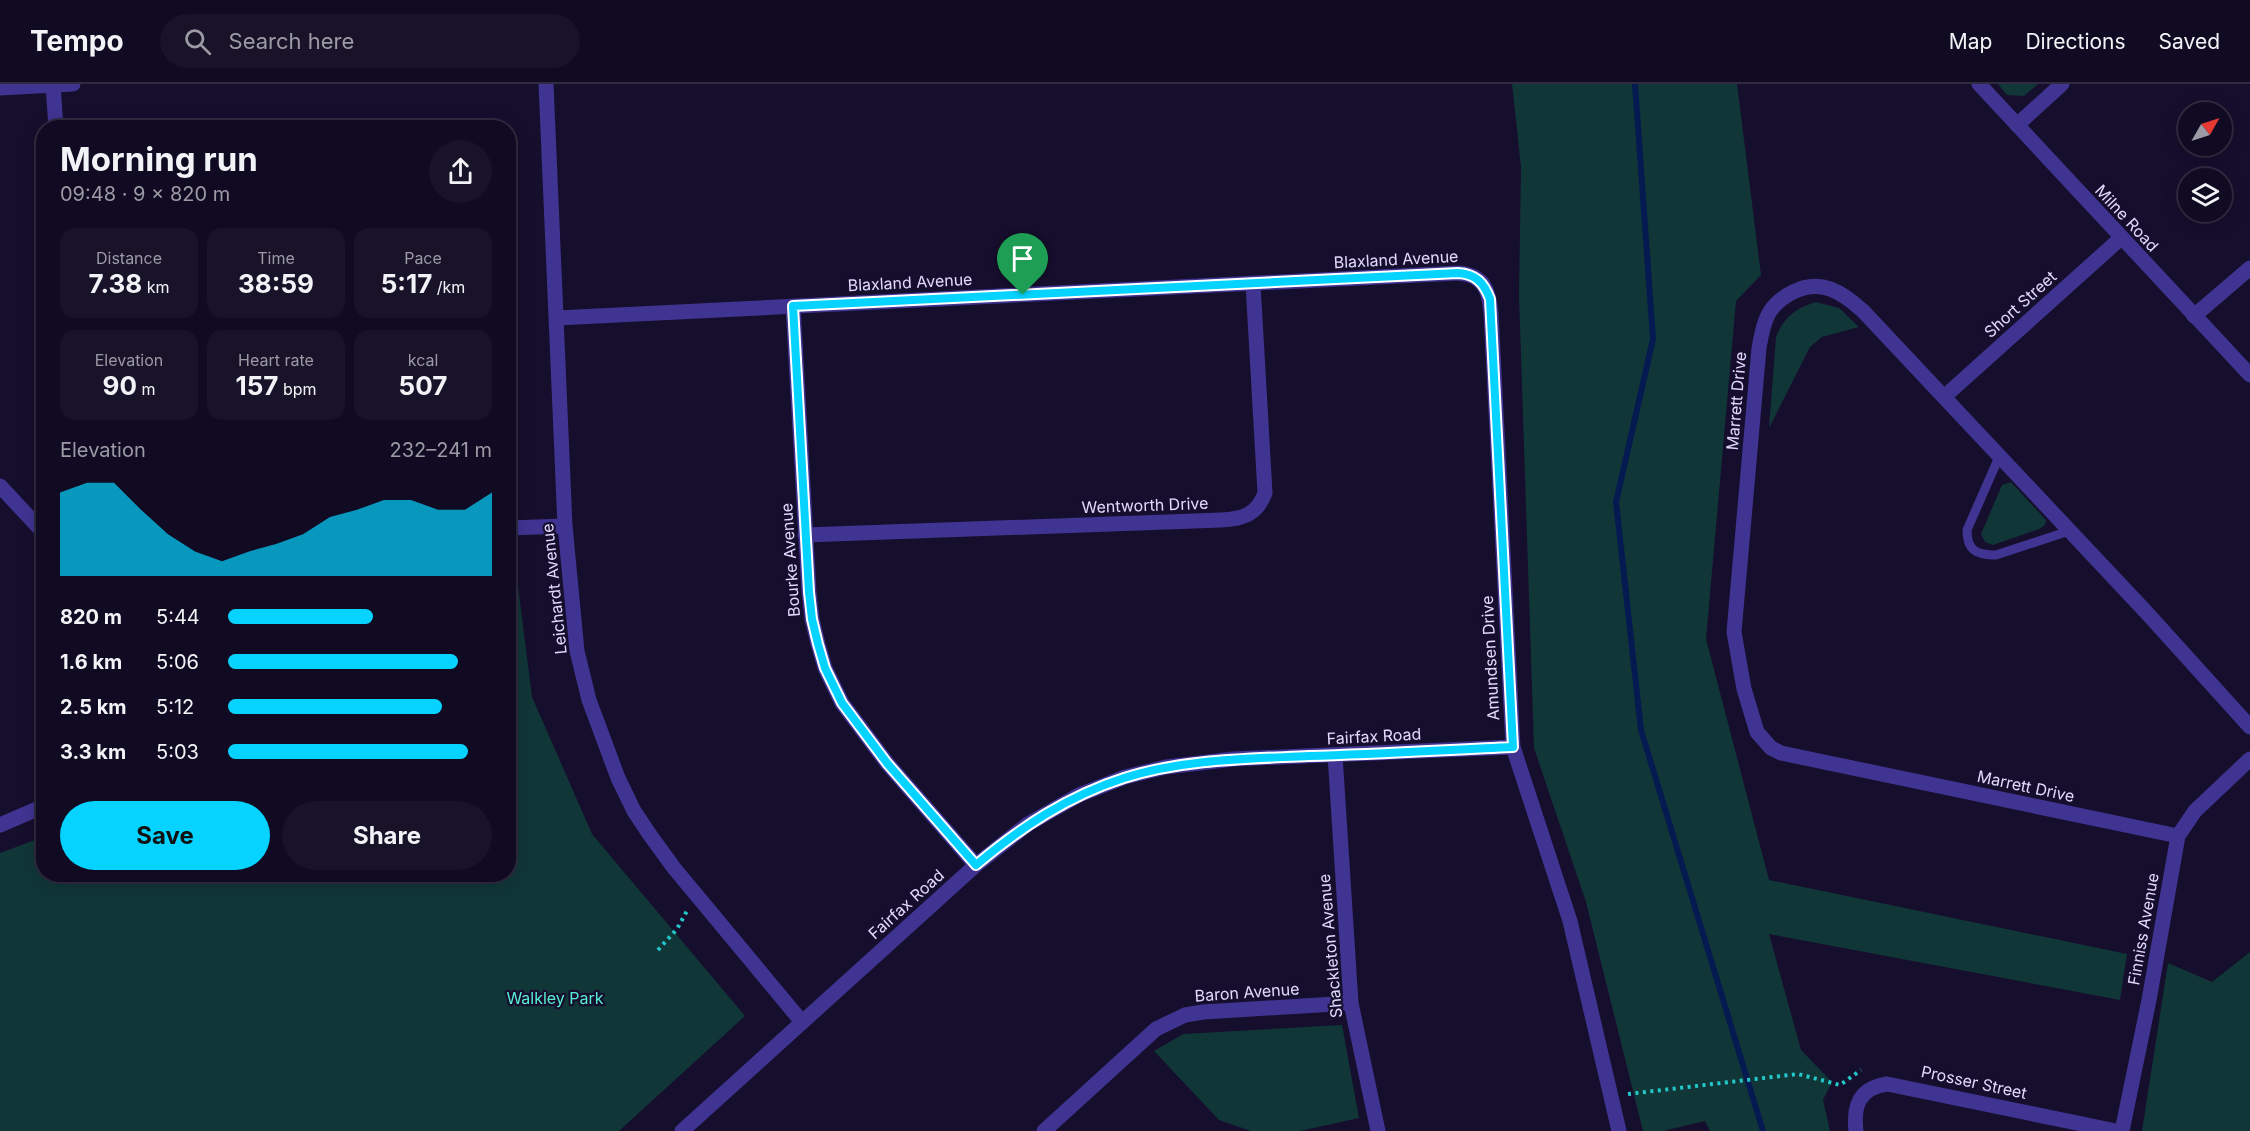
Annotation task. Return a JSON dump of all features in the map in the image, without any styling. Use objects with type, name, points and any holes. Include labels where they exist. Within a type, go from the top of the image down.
[{"type":"street","points":[[0,87],[73,84]]},
{"type":"street","name":"Leichardt Avenue","points":[[546,84],[565,526],[577,651],[589,700],[618,778],[634,811],[674,868],[802,1022]]},
{"type":"street","name":"Milne Road","points":[[1979,84],[2250,375]]},
{"type":"street","points":[[2017,125],[2062,84]]},
{"type":"street","points":[[53,85],[55,120]]},
{"type":"street","name":"Short Street","points":[[1944,397],[2121,238]]},
{"type":"street","points":[[2194,316],[2250,268]]},
{"type":"street","name":"Blaxland Avenue","points":[[557,318],[1458,273],[1467,273],[1479,279]]},
{"type":"street","name":"Amundsen Drive","points":[[1479,279],[1487,293],[1491,313],[1513,747],[1570,921],[1619,1131]]},
{"type":"street","name":"Wentworth Drive","points":[[805,535],[1221,520],[1240,519],[1248,515],[1261,503],[1264,493],[1253,284]]},
{"type":"street","name":"Marrett Drive","points":[[2178,836],[1781,753],[1771,748],[1757,732],[1742,679],[1734,632],[1759,348],[1768,314],[1782,298],[1808,286],[1823,286],[1839,292],[1863,311],[2147,613],[2250,727]]},
{"type":"street","name":"Bourke Avenue","points":[[793,306],[805,535],[812,619],[825,668],[842,703],[868,740],[976,865]]},
{"type":"street","points":[[0,486],[36,524]]},
{"type":"street","points":[[516,528],[565,526]]},
{"type":"street","name":"Fairfax Road","points":[[682,1131],[976,865],[1010,837],[1079,795],[1125,777],[1166,767],[1206,762],[1513,747]]},
{"type":"street","name":"Shackleton Avenue","points":[[1335,755],[1351,1003],[1378,1131]]},
{"type":"street","name":"Finniss Avenue","points":[[2122,1131],[2149,1000],[2178,836],[2195,811],[2250,759]]},
{"type":"street","points":[[0,825],[36,809]]},
{"type":"street","name":"Baron Avenue","points":[[1044,1131],[1147,1036],[1168,1022],[1203,1012],[1351,1003]]},
{"type":"street","name":"Prosser Street","points":[[1856,1131],[1855,1111],[1862,1096],[1873,1088],[1887,1084],[2116,1131]]},
{"type":"lane","points":[[2000,456],[1967,530],[1967,540],[1971,547],[1984,555],[1996,555],[2069,531]]},
{"type":"path","points":[[658,950],[677,929],[696,895]]},
{"type":"path","points":[[1628,1094],[1798,1074],[1840,1084],[1860,1070]]},
{"type":"green space","points":[[1512,84],[1737,84],[1761,275],[1736,301],[1706,639],[1769,880],[2127,954],[2120,1000],[1769,934],[1801,1050],[1832,1082],[1823,1100],[1830,1131],[1710,1131],[1705,1121],[1663,1131],[1643,1131],[1586,902],[1534,748],[1519,296],[1521,167]]},
{"type":"green space","points":[[1998,84],[2038,84],[2024,96],[2007,95]]},
{"type":"green space","points":[[1816,302],[1839,308],[1859,327],[1822,337],[1810,347],[1769,428],[1776,337],[1792,314]]},
{"type":"green space","points":[[2011,482],[2046,520],[2045,525],[1993,545],[1985,542],[1981,534],[2002,485]]},
{"type":"green space","name":"Walkley Park","points":[[516,570],[532,697],[592,834],[745,1016],[619,1131],[0,1131],[0,853],[36,840],[36,882],[516,882]]},
{"type":"green space","points":[[2250,952],[2250,1131],[2142,1131],[2168,963],[2212,982]]},
{"type":"green space","points":[[1342,1025],[1359,1118],[1300,1131],[1251,1131],[1219,1120],[1154,1051],[1183,1034]]},
{"type":"waterway","points":[[1635,84],[1653,339],[1616,502],[1641,730],[1763,1131]]},
{"type":"route","points":[[1458,273],[1467,273],[1479,279],[1490,299],[1513,747],[1233,759],[1166,767],[1125,777],[1079,795],[1028,824],[976,865],[854,722],[825,668],[812,619],[809,592],[793,306],[1023,295],[1458,273]]}]
